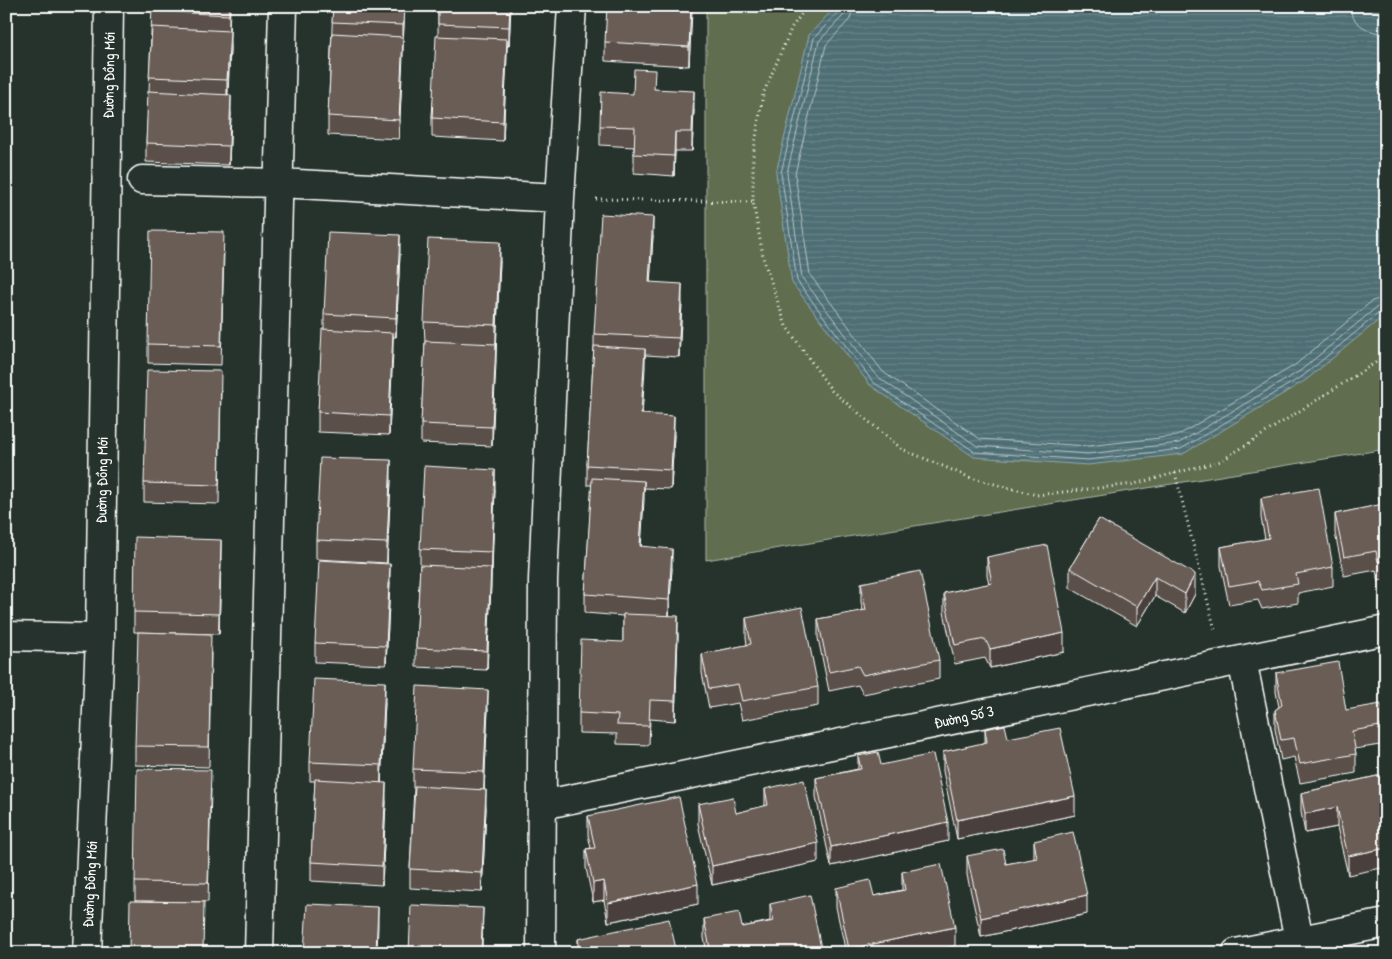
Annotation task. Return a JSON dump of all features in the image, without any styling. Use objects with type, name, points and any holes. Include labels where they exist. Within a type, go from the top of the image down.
[{"type":"street","name":"Đường Đồng Mới","points":[[87,953],[100,638],[109,6]]},
{"type":"street","points":[[259,953],[283,6]]},
{"type":"street","points":[[541,953],[543,580],[560,198],[572,6]]},
{"type":"street","points":[[142,180],[279,184],[560,198]]},
{"type":"street","name":"Đường Số 3","points":[[542,805],[1386,630]]},
{"type":"street","points":[[6,636],[100,638]]},
{"type":"street","points":[[1242,660],[1299,940]]},
{"type":"street","points":[[1236,953],[1386,922]]},
{"type":"path","points":[[807,6],[792,26],[763,94],[753,156],[753,202],[764,261],[786,326],[832,391],[902,450],[971,478],[1037,494],[1134,484],[1221,461],[1386,356]]},
{"type":"path","points":[[560,198],[753,202]]},
{"type":"path","points":[[1176,473],[1216,635],[1242,660]]},
{"type":"green space","points":[[706,6],[1386,6],[1386,449],[706,560]]},
{"type":"water","points":[[836,6],[1363,6],[1386,15],[1386,314],[1306,380],[1183,454],[1088,465],[974,457],[870,385],[792,283],[776,173],[809,35]]},
{"type":"building","points":[[152,6],[229,6],[229,15],[152,11]]},
{"type":"building","points":[[333,6],[404,6],[403,25],[332,22]]},
{"type":"building","points":[[438,6],[510,6],[509,27],[438,24]]},
{"type":"building","points":[[607,6],[691,6],[689,47],[605,42]]},
{"type":"building","points":[[152,27],[230,31],[227,80],[149,77]]},
{"type":"building","points":[[332,33],[403,37],[399,120],[328,116]]},
{"type":"building","points":[[436,36],[507,39],[503,122],[432,118]]},
{"type":"building","points":[[634,69],[655,70],[654,89],[694,91],[692,132],[675,132],[674,156],[634,154],[635,127],[600,126],[601,92],[633,94]]},
{"type":"building","points":[[148,91],[231,95],[229,146],[146,143]]},
{"type":"building","points":[[601,214],[653,217],[649,282],[682,284],[679,338],[594,334]]},
{"type":"building","points":[[150,231],[224,232],[221,346],[148,344]]},
{"type":"building","points":[[328,232],[400,235],[396,318],[324,314]]},
{"type":"building","points":[[428,239],[500,242],[496,325],[424,322]]},
{"type":"building","points":[[322,329],[393,333],[389,416],[318,412]]},
{"type":"building","points":[[425,341],[496,344],[492,427],[421,424]]},
{"type":"building","points":[[594,346],[645,349],[641,414],[674,416],[671,470],[587,465]]},
{"type":"building","points":[[147,370],[221,371],[219,485],[144,483]]},
{"type":"building","points":[[320,458],[391,460],[387,543],[316,540]]},
{"type":"building","points":[[424,466],[495,470],[492,552],[420,549]]},
{"type":"building","points":[[1386,473],[1386,560],[1378,562],[1376,551],[1344,557],[1335,514],[1383,504],[1378,474]]},
{"type":"building","points":[[592,478],[644,481],[640,546],[672,549],[669,600],[585,594]]},
{"type":"building","points":[[1319,488],[1333,567],[1296,574],[1298,584],[1262,590],[1258,581],[1229,586],[1221,547],[1269,538],[1261,498]]},
{"type":"building","points":[[1099,519],[1195,574],[1185,594],[1155,577],[1137,607],[1070,568]]},
{"type":"building","points":[[135,537],[221,540],[219,614],[134,612]]},
{"type":"building","points":[[1047,545],[1064,633],[990,649],[985,639],[955,645],[944,593],[992,583],[987,557]]},
{"type":"building","points":[[319,560],[390,564],[386,646],[315,643]]},
{"type":"building","points":[[420,565],[491,568],[487,651],[416,648]]},
{"type":"building","points":[[920,571],[939,660],[863,675],[858,666],[829,672],[818,619],[866,610],[861,583]]},
{"type":"building","points":[[802,607],[818,687],[742,701],[738,684],[709,689],[702,654],[751,644],[746,618]]},
{"type":"building","points":[[623,614],[678,616],[675,701],[650,700],[649,726],[617,725],[618,715],[579,713],[581,640],[623,642]]},
{"type":"building","points":[[138,632],[211,634],[209,747],[135,746]]},
{"type":"building","points":[[1338,662],[1346,710],[1381,704],[1386,725],[1352,731],[1356,754],[1300,764],[1294,738],[1281,740],[1275,710],[1282,705],[1276,673]]},
{"type":"building","points":[[314,679],[385,682],[381,765],[310,762]]},
{"type":"building","points":[[417,686],[488,690],[484,772],[413,769]]},
{"type":"building","points":[[1005,725],[1008,738],[1060,728],[1075,796],[957,820],[943,752],[987,742],[985,729]]},
{"type":"building","points":[[878,752],[881,765],[933,754],[948,822],[831,847],[816,778],[861,769],[858,756]]},
{"type":"building","points":[[137,769],[211,770],[208,883],[135,882]]},
{"type":"building","points":[[1386,774],[1386,848],[1348,856],[1337,807],[1305,814],[1301,793]]},
{"type":"building","points":[[315,779],[386,783],[382,866],[311,862]]},
{"type":"building","points":[[804,780],[818,843],[712,866],[698,804],[733,797],[736,813],[768,805],[765,789]]},
{"type":"building","points":[[415,786],[486,790],[482,873],[410,869]]},
{"type":"building","points":[[679,797],[698,884],[608,903],[604,881],[593,883],[586,849],[595,848],[588,816]]},
{"type":"building","points":[[1073,832],[1087,895],[981,918],[967,856],[1003,849],[1006,864],[1037,858],[1034,841]]},
{"type":"building","points":[[941,864],[955,927],[849,949],[836,888],[870,880],[874,896],[905,890],[902,872]]},
{"type":"building","points":[[810,895],[822,953],[711,953],[704,919],[739,912],[742,927],[774,921],[770,904]]},
{"type":"building","points":[[130,901],[204,902],[203,953],[129,953]]},
{"type":"building","points":[[307,904],[378,907],[376,953],[304,953]]},
{"type":"building","points":[[411,905],[483,908],[481,953],[409,953]]},
{"type":"building","points":[[669,919],[677,953],[581,953],[578,939]]},
{"type":"building","points":[[1372,950],[1373,953],[1357,953]]}]
